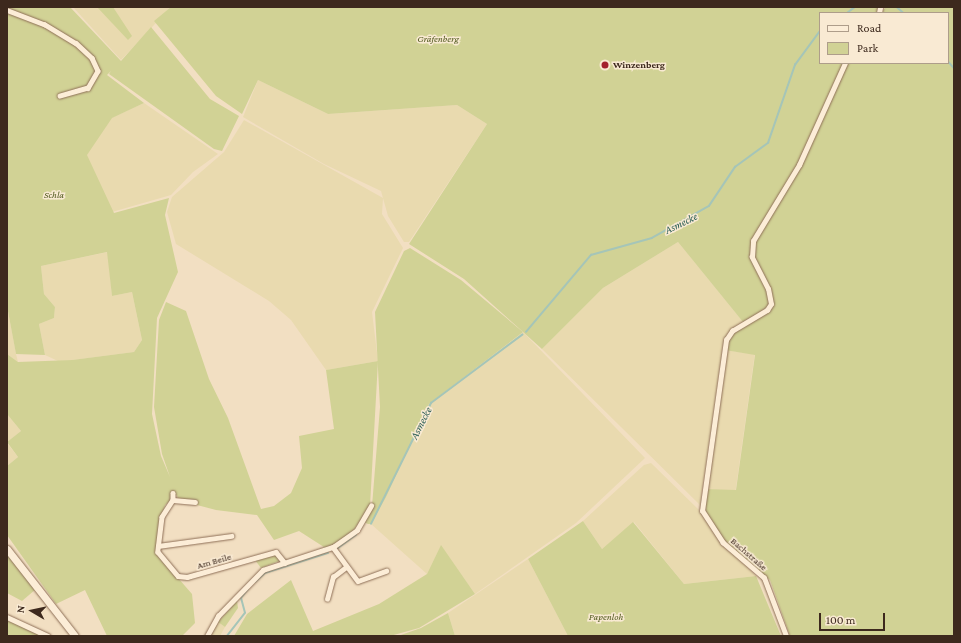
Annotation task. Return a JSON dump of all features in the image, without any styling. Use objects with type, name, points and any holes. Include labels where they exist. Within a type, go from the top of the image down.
[{"type":"main road","points":[[7,548],[75,636]]},
{"type":"street","points":[[7,10],[44,24],[76,42],[92,58],[98,70],[88,88],[60,96]]},
{"type":"street","name":"Bachstraße","points":[[786,636],[764,578],[723,543],[702,511],[726,340],[732,331],[768,310],[771,304],[768,289],[752,257],[753,241],[799,165],[845,64]]},
{"type":"street","points":[[158,546],[162,517],[173,500],[173,493]]},
{"type":"street","points":[[173,500],[194,502]]},
{"type":"street","points":[[207,636],[218,616],[251,580],[263,570],[333,547],[358,530],[371,506]]},
{"type":"street","name":"Am Beile","points":[[230,536],[158,546],[161,559],[182,577],[276,552],[285,563]]},
{"type":"street","points":[[333,547],[345,568],[360,582],[386,571]]},
{"type":"street","points":[[327,599],[333,577],[345,568]]},
{"type":"street","points":[[7,617],[48,636]]},
{"type":"shaded area","points":[[73,7],[171,7],[121,60]]},
{"type":"shaded area","points":[[258,80],[328,114],[457,105],[487,124],[409,242],[404,242],[388,216],[381,191],[324,164],[243,117]]},
{"type":"shaded area","points":[[144,103],[218,154],[193,172],[171,195],[112,212],[86,155],[109,119]]},
{"type":"shaded area","points":[[244,120],[383,198],[382,214],[403,248],[372,312],[378,361],[326,370],[291,320],[269,301],[176,244],[167,212],[172,197],[224,152]]},
{"type":"shaded area","points":[[678,242],[743,322],[728,333],[723,345],[700,505],[542,349],[603,288]]},
{"type":"shaded area","points":[[108,252],[112,296],[132,292],[142,340],[134,352],[58,361],[45,355],[39,324],[54,318],[55,307],[44,294],[41,266]]},
{"type":"shaded area","points":[[7,306],[16,354],[18,362],[7,354]]},
{"type":"shaded area","points":[[523,332],[645,458],[576,523],[475,594],[441,546],[427,574],[371,524],[429,404]]},
{"type":"shaded area","points":[[725,350],[755,354],[735,493],[706,489]]},
{"type":"shaded area","points":[[7,414],[21,431],[7,442]]},
{"type":"shaded area","points":[[7,443],[18,457],[7,466]]},
{"type":"shaded area","points":[[651,463],[699,510],[716,536],[756,576],[684,584],[634,522],[602,549],[583,521],[644,465]]},
{"type":"shaded area","points":[[528,559],[568,636],[455,636],[448,613]]},
{"type":"shaded area","points":[[218,622],[225,627],[220,636],[209,636]]},
{"type":"green space","name":"Schla","points":[[7,7],[70,7],[121,61],[151,27],[210,99],[239,116],[222,151],[214,149],[109,74],[111,71],[107,75],[144,103],[112,118],[87,155],[114,213],[169,198],[165,215],[178,272],[157,318],[152,414],[161,456],[170,477],[162,454],[154,407],[159,320],[166,302],[186,311],[209,379],[228,418],[261,509],[274,506],[291,493],[302,468],[299,436],[334,429],[326,370],[378,361],[370,506],[351,534],[327,549],[299,531],[274,540],[257,515],[216,510],[178,500],[177,495],[165,505],[157,539],[158,555],[192,594],[195,623],[182,636],[107,636],[85,590],[56,604],[7,535],[7,466],[18,457],[7,442],[21,431],[7,414],[7,354],[18,362],[72,360],[134,352],[142,340],[132,292],[112,296],[107,252],[41,266],[44,294],[55,307],[54,318],[39,324],[45,355],[16,354],[7,306]]},
{"type":"green space","points":[[97,7],[113,7],[132,36],[128,40]]},
{"type":"green space","name":"Gräfenberg","points":[[171,7],[878,7],[878,12],[819,12],[819,64],[843,64],[821,111],[846,64],[949,64],[949,12],[882,12],[886,7],[954,7],[954,636],[790,636],[770,580],[724,541],[706,515],[705,489],[736,490],[755,355],[725,350],[730,335],[766,309],[743,322],[678,242],[603,288],[542,349],[464,279],[409,244],[487,124],[457,105],[328,114],[258,80],[242,114],[216,96],[154,21]]},
{"type":"green space","points":[[410,248],[461,280],[523,332],[429,404],[386,497],[371,524],[368,524],[364,522],[372,506],[380,407],[375,312],[404,251]]},
{"type":"green space","name":"Papenloh","points":[[583,521],[602,549],[633,522],[684,584],[756,576],[781,636],[568,636],[528,559]]},
{"type":"green space","points":[[441,545],[475,594],[419,628],[390,636],[234,636],[247,614],[291,580],[313,631],[379,604],[427,574]]},
{"type":"green space","points":[[7,552],[36,589],[22,601],[7,593]]},
{"type":"green space","points":[[278,554],[282,560],[261,568],[255,560]]},
{"type":"green space","points":[[237,601],[238,608],[225,627],[218,622]]},
{"type":"green space","points":[[448,613],[455,636],[398,636],[421,628]]},
{"type":"green space","points":[[7,619],[46,636],[7,636]]},
{"type":"waterway","name":"Asmecke","points":[[848,12],[855,7]]},
{"type":"waterway","points":[[897,7],[903,12]]},
{"type":"waterway","name":"Asmecke","points":[[526,332],[591,255],[652,238],[709,206],[735,167],[768,143],[795,65],[819,32]]},
{"type":"waterway","points":[[949,62],[954,68]]},
{"type":"waterway","name":"Asmecke","points":[[371,524],[431,403],[522,335]]},
{"type":"waterway","name":"Asmecke","points":[[338,548],[356,535]]},
{"type":"waterway","name":"Asmecke","points":[[255,582],[265,573],[328,553]]},
{"type":"waterway","name":"Asmecke","points":[[227,636],[245,613],[241,598],[248,589]]},
{"type":"place","name":"Winzenberg","points":[[605,65]]}]
